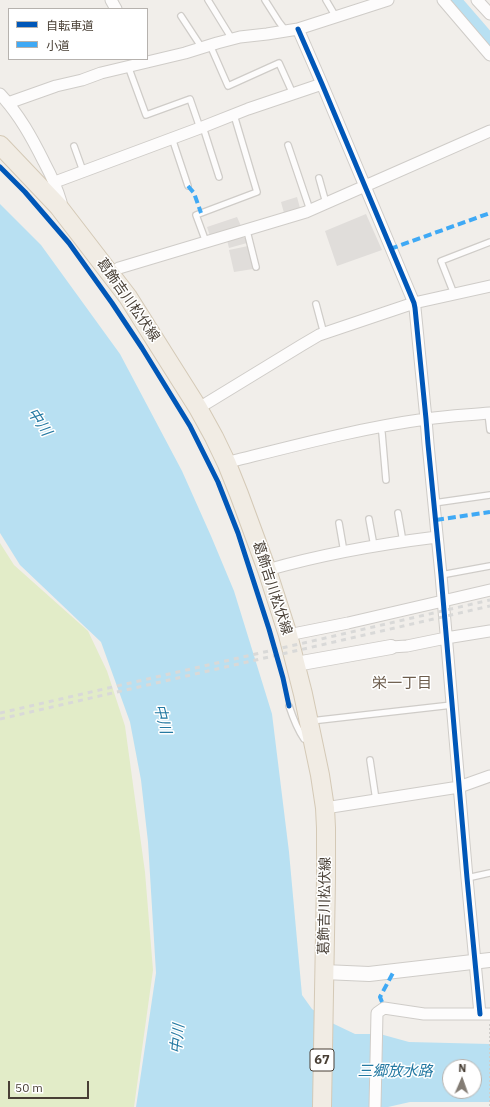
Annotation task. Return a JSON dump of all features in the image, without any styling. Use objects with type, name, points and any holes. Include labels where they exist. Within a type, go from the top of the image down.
[{"type":"main road","name":"葛飾吉川松伏線","points":[[0,145],[58,206],[111,274],[128,297],[198,408],[226,464],[267,570],[296,664],[320,775],[325,808],[326,878],[322,1107]]},
{"type":"street","points":[[8,103],[56,86],[82,80],[101,72],[185,53],[240,37],[286,32],[298,29],[388,0]]},
{"type":"street","points":[[443,0],[490,55]]},
{"type":"street","points":[[477,0],[490,14]]},
{"type":"street","points":[[298,29],[414,303],[441,575],[475,962],[485,1014],[424,1014],[384,1008],[377,1013],[375,1107]]},
{"type":"street","points":[[55,182],[248,109],[322,84]]},
{"type":"street","points":[[0,94],[21,121],[55,182],[61,202],[58,206]]},
{"type":"street","points":[[111,274],[119,268],[310,210],[490,131]]},
{"type":"street","points":[[198,408],[207,404],[302,345],[324,334],[414,303],[490,286]]},
{"type":"street","points":[[226,464],[299,444],[380,427],[426,419],[489,413]]},
{"type":"street","points":[[267,570],[302,560],[374,546],[437,537]]},
{"type":"street","points":[[288,635],[348,623],[490,590]]},
{"type":"street","points":[[296,664],[391,646],[407,646],[490,631]]},
{"type":"street","points":[[325,808],[459,787],[490,776]]},
{"type":"street","points":[[324,972],[369,974],[490,960]]},
{"type":"lane","points":[[208,0],[232,40]]},
{"type":"lane","points":[[265,0],[286,32]]},
{"type":"lane","points":[[326,0],[336,17]]},
{"type":"lane","points":[[182,16],[206,47],[228,86],[279,63],[293,94]]},
{"type":"lane","points":[[132,64],[146,116],[190,99],[202,127],[219,177]]},
{"type":"lane","points":[[206,242],[196,215],[257,192],[234,115]]},
{"type":"lane","points":[[172,138],[188,186]]},
{"type":"lane","points":[[288,145],[310,210]]},
{"type":"lane","points":[[74,146],[83,172]]},
{"type":"lane","points":[[319,178],[326,202]]},
{"type":"lane","points":[[246,230],[256,266]]},
{"type":"lane","points":[[454,294],[441,261],[490,242]]},
{"type":"lane","points":[[316,304],[324,334]]},
{"type":"lane","points":[[489,413],[490,430]]},
{"type":"lane","points":[[380,427],[382,433],[386,480]]},
{"type":"lane","points":[[434,503],[490,495]]},
{"type":"lane","points":[[398,513],[403,542]]},
{"type":"lane","points":[[369,519],[374,546]]},
{"type":"lane","points":[[339,523],[344,552]]},
{"type":"lane","points":[[441,575],[490,566]]},
{"type":"lane","points":[[289,706],[292,718],[298,731],[304,739],[310,729],[452,705]]},
{"type":"lane","points":[[370,760],[376,800]]},
{"type":"lane","points":[[467,878],[490,873]]},
{"type":"path","points":[[490,1026],[490,1107]]},
{"type":"green space","points":[[0,543],[14,565],[88,631],[107,671],[125,726],[145,872],[153,970],[134,1107],[0,1107]]},
{"type":"shaded area","points":[[297,197],[300,208],[284,213],[281,202]]},
{"type":"shaded area","points":[[366,214],[382,250],[337,266],[325,231]]},
{"type":"shaded area","points":[[237,217],[241,226],[210,236],[207,227]]},
{"type":"shaded area","points":[[241,236],[247,239],[247,243],[229,248],[227,240]]},
{"type":"shaded area","points":[[248,246],[253,269],[234,272],[229,250]]},
{"type":"water","points":[[0,204],[41,245],[120,354],[182,471],[234,591],[272,714],[289,852],[302,995],[312,1009],[334,1024],[355,1034],[380,1034],[409,1042],[490,1044],[490,1102],[410,1102],[388,1107],[136,1107],[156,973],[148,842],[141,780],[130,722],[101,642],[20,565],[0,533]]},
{"type":"waterway","points":[[451,0],[490,45]]},
{"type":"railway","points":[[0,713],[490,600]]},
{"type":"railway","points":[[0,719],[490,606]]},
{"type":"marked path","points":[[188,186],[194,193],[201,213]]},
{"type":"marked path","points":[[390,249],[490,213]]},
{"type":"marked path","points":[[436,520],[490,512]]},
{"type":"marked path","points":[[382,1002],[380,997],[394,971]]},
{"type":"cycle path","points":[[298,29],[415,308],[441,575],[480,1014]]},
{"type":"cycle path","points":[[0,167],[25,192],[69,243],[142,348],[190,426],[218,482],[238,533],[269,629],[283,678],[289,706]]},
{"type":"district","name":"栄一丁目","points":[[402,684]]},
{"type":"water label","name":"中川","points":[[39,422]]},
{"type":"water label","name":"中川","points":[[162,719]]},
{"type":"water label","name":"中川","points":[[178,1039]]},
{"type":"water label","name":"三郷放水路","points":[[395,1072]]}]
